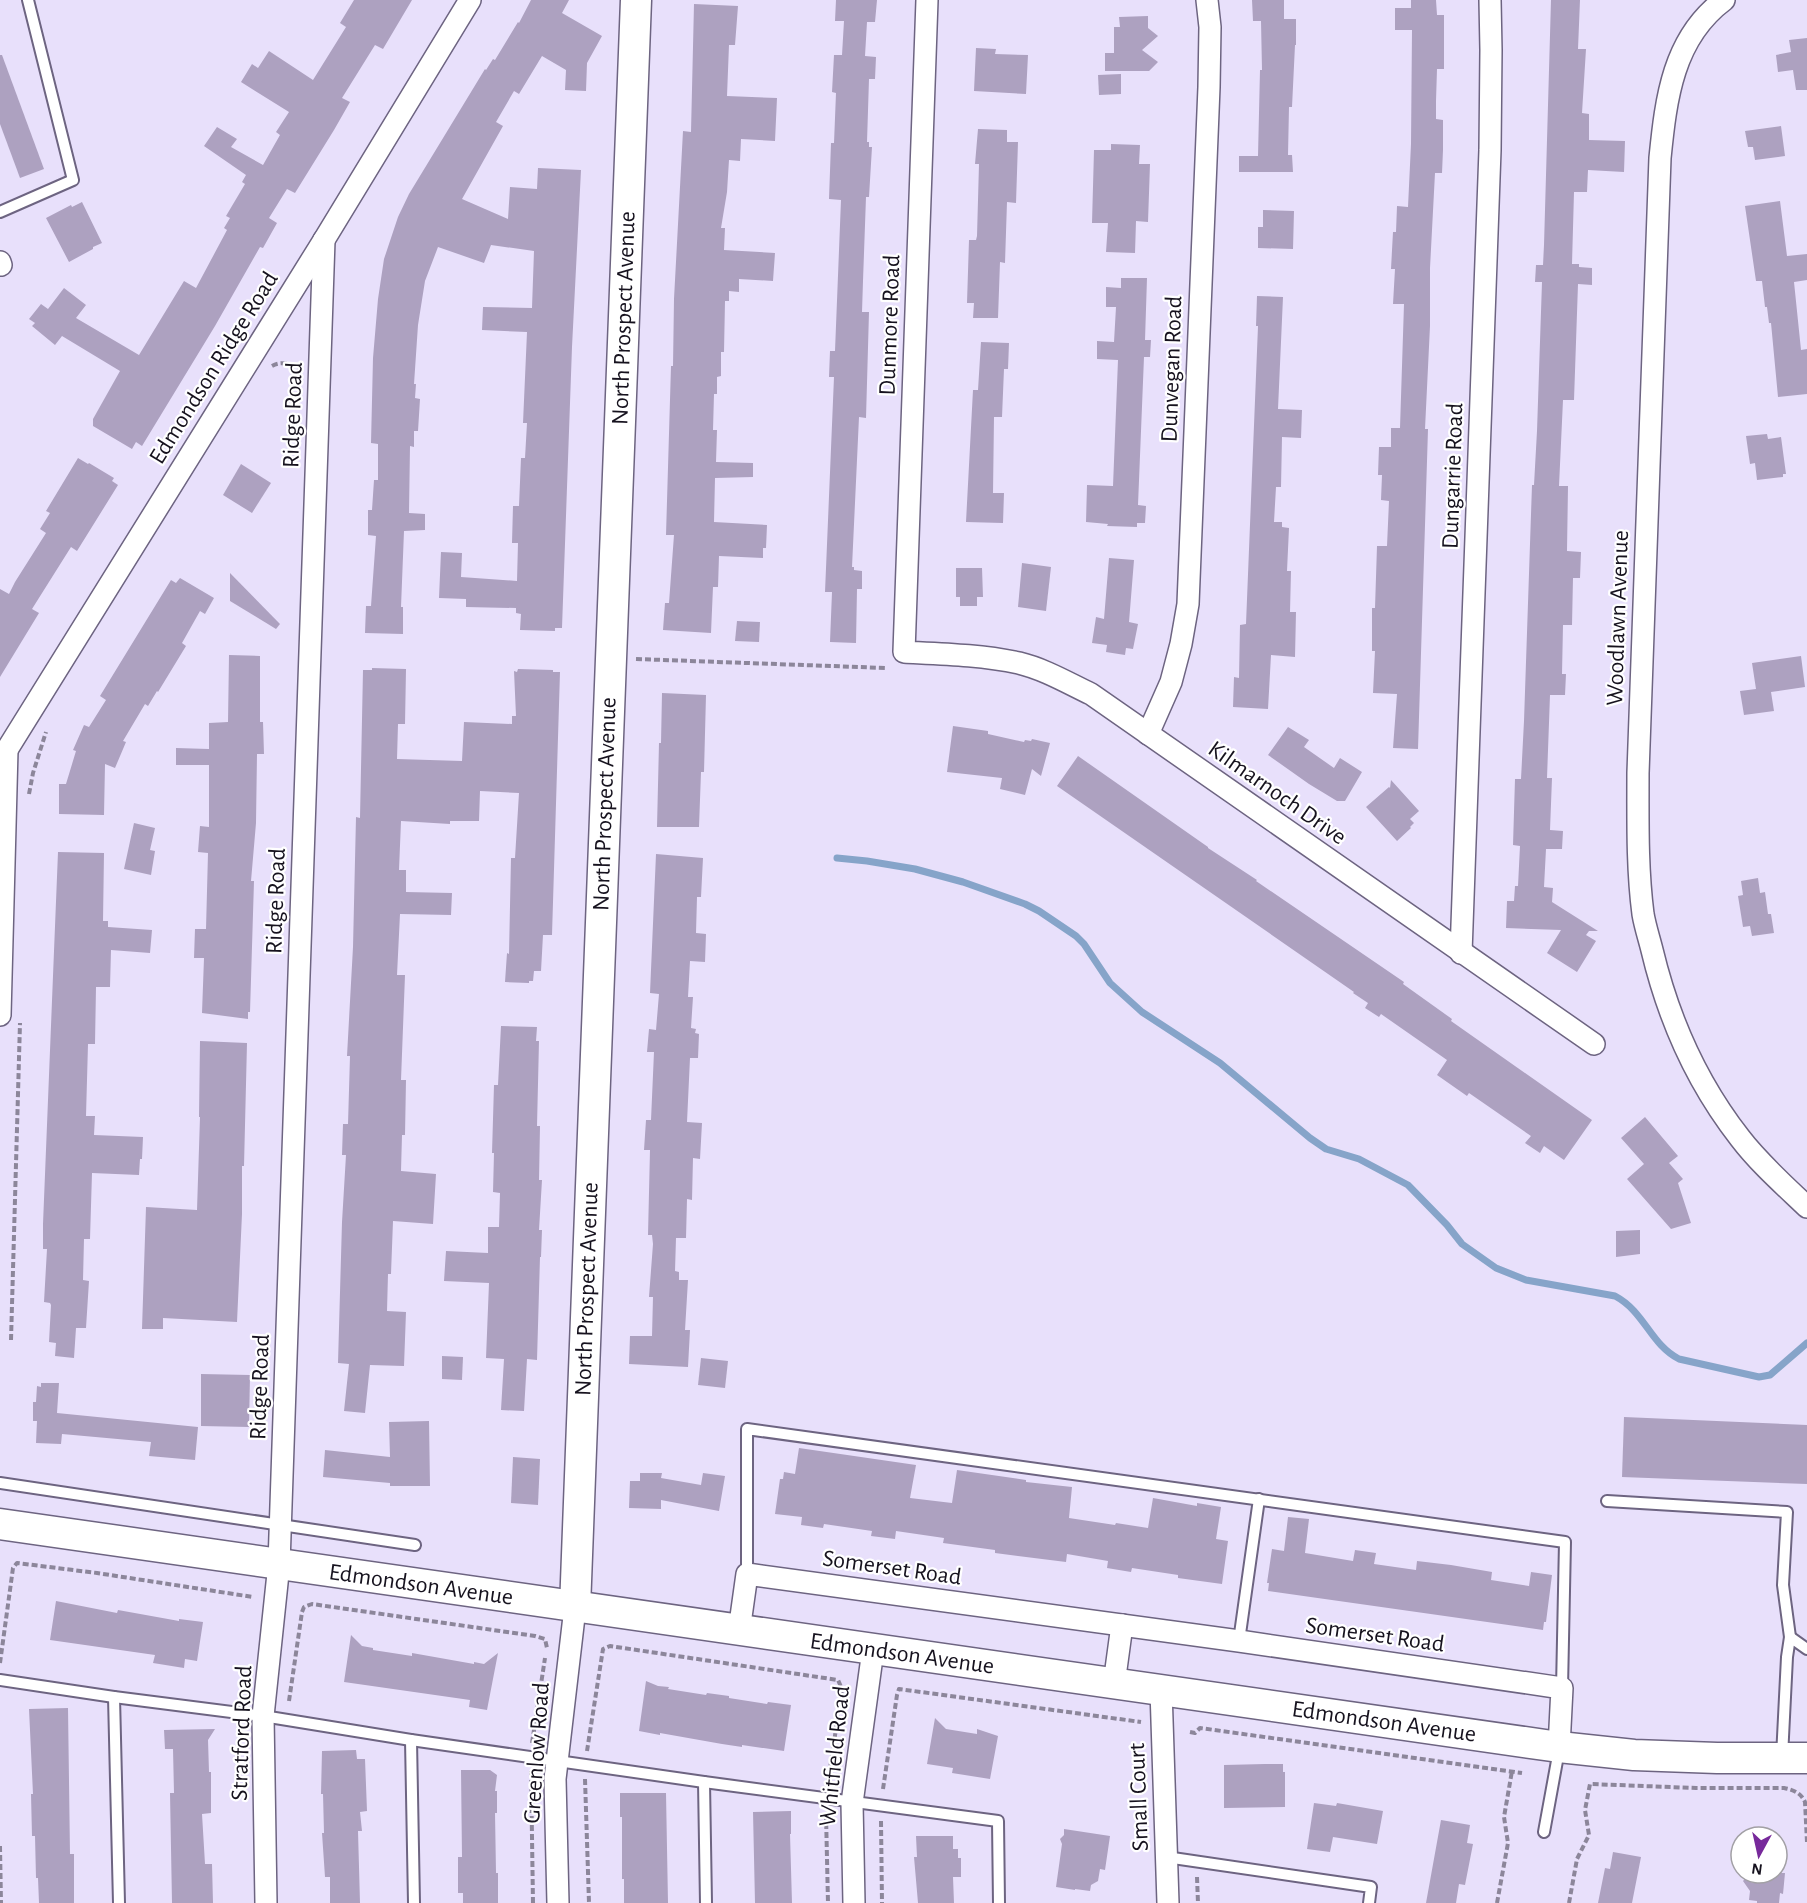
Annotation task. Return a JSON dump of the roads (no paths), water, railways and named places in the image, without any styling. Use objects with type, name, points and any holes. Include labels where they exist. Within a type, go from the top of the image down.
[{"type":"main road","name":"North Prospect Avenue","points":[[575,1608],[636,0]]},
{"type":"main road","name":"Edmondson Avenue","points":[[0,1524],[1560,1748],[1634,1755],[1794,1758]]},
{"type":"street","name":"Edmondson Ridge Road","points":[[3,756],[324,240],[470,0]]},
{"type":"street","name":"Dunmore Road","points":[[904,652],[927,0]]},
{"type":"street","name":"Dunvegan Road","points":[[1148,734],[1171,682],[1188,604],[1209,87],[1210,27],[1207,0]]},
{"type":"street","name":"Dungarrie Road","points":[[1461,953],[1490,150],[1490,0]]},
{"type":"street","name":"Woodlawn Avenue","points":[[1724,0],[1693,30],[1676,68],[1666,105],[1660,158],[1638,761],[1638,848],[1643,916],[1658,975],[1680,1037],[1705,1087],[1741,1140],[1807,1207]]},
{"type":"street","name":"Ridge Road","points":[[279,1564],[324,240]]},
{"type":"street","name":"Kilmarnoch Drive","points":[[904,652],[978,656],[1021,664],[1090,694],[1594,1044]]},
{"type":"street","points":[[3,756],[10,1014]]},
{"type":"street","name":"Stratford Road","points":[[267,1903],[263,1716],[279,1564]]},
{"type":"street","points":[[739,1631],[747,1574]]},
{"type":"street","name":"Somerset Road","points":[[747,1574],[1239,1641],[1562,1688]]},
{"type":"street","name":"Greenlow Road","points":[[558,1903],[555,1779],[575,1608]]},
{"type":"street","points":[[1114,1684],[1122,1625]]},
{"type":"street","name":"Whitfield Road","points":[[854,1903],[852,1803],[873,1650]]},
{"type":"street","points":[[1560,1748],[1562,1688]]},
{"type":"street","name":"Small Court","points":[[1161,1690],[1168,1903]]},
{"type":"lane","points":[[0,212],[73,180],[28,0]]},
{"type":"lane","points":[[747,1574],[747,1429],[1259,1499],[1565,1542],[1562,1688]]},
{"type":"lane","points":[[0,1483],[415,1545]]},
{"type":"lane","points":[[1239,1641],[1259,1499]]},
{"type":"lane","points":[[1606,1501],[1787,1512],[1783,1585],[1790,1637],[1787,1657],[1794,1758]]},
{"type":"lane","points":[[1790,1637],[1807,1648]]},
{"type":"lane","points":[[0,1680],[263,1716],[411,1740],[852,1803],[998,1821],[999,1903]]},
{"type":"lane","points":[[114,1697],[119,1903]]},
{"type":"lane","points":[[411,1740],[414,1903]]},
{"type":"lane","points":[[1544,1832],[1560,1748]]},
{"type":"lane","points":[[704,1782],[706,1903]]},
{"type":"lane","points":[[1166,1857],[1371,1887],[1369,1903]]},
{"type":"waterway","points":[[837,858],[915,869],[963,882],[1039,911],[1076,936],[1110,983],[1142,1012],[1220,1063],[1326,1149],[1359,1159],[1408,1185],[1462,1244],[1496,1268],[1526,1280],[1615,1296],[1634,1310],[1661,1345],[1679,1359],[1759,1377],[1770,1375],[1807,1343]]}]
